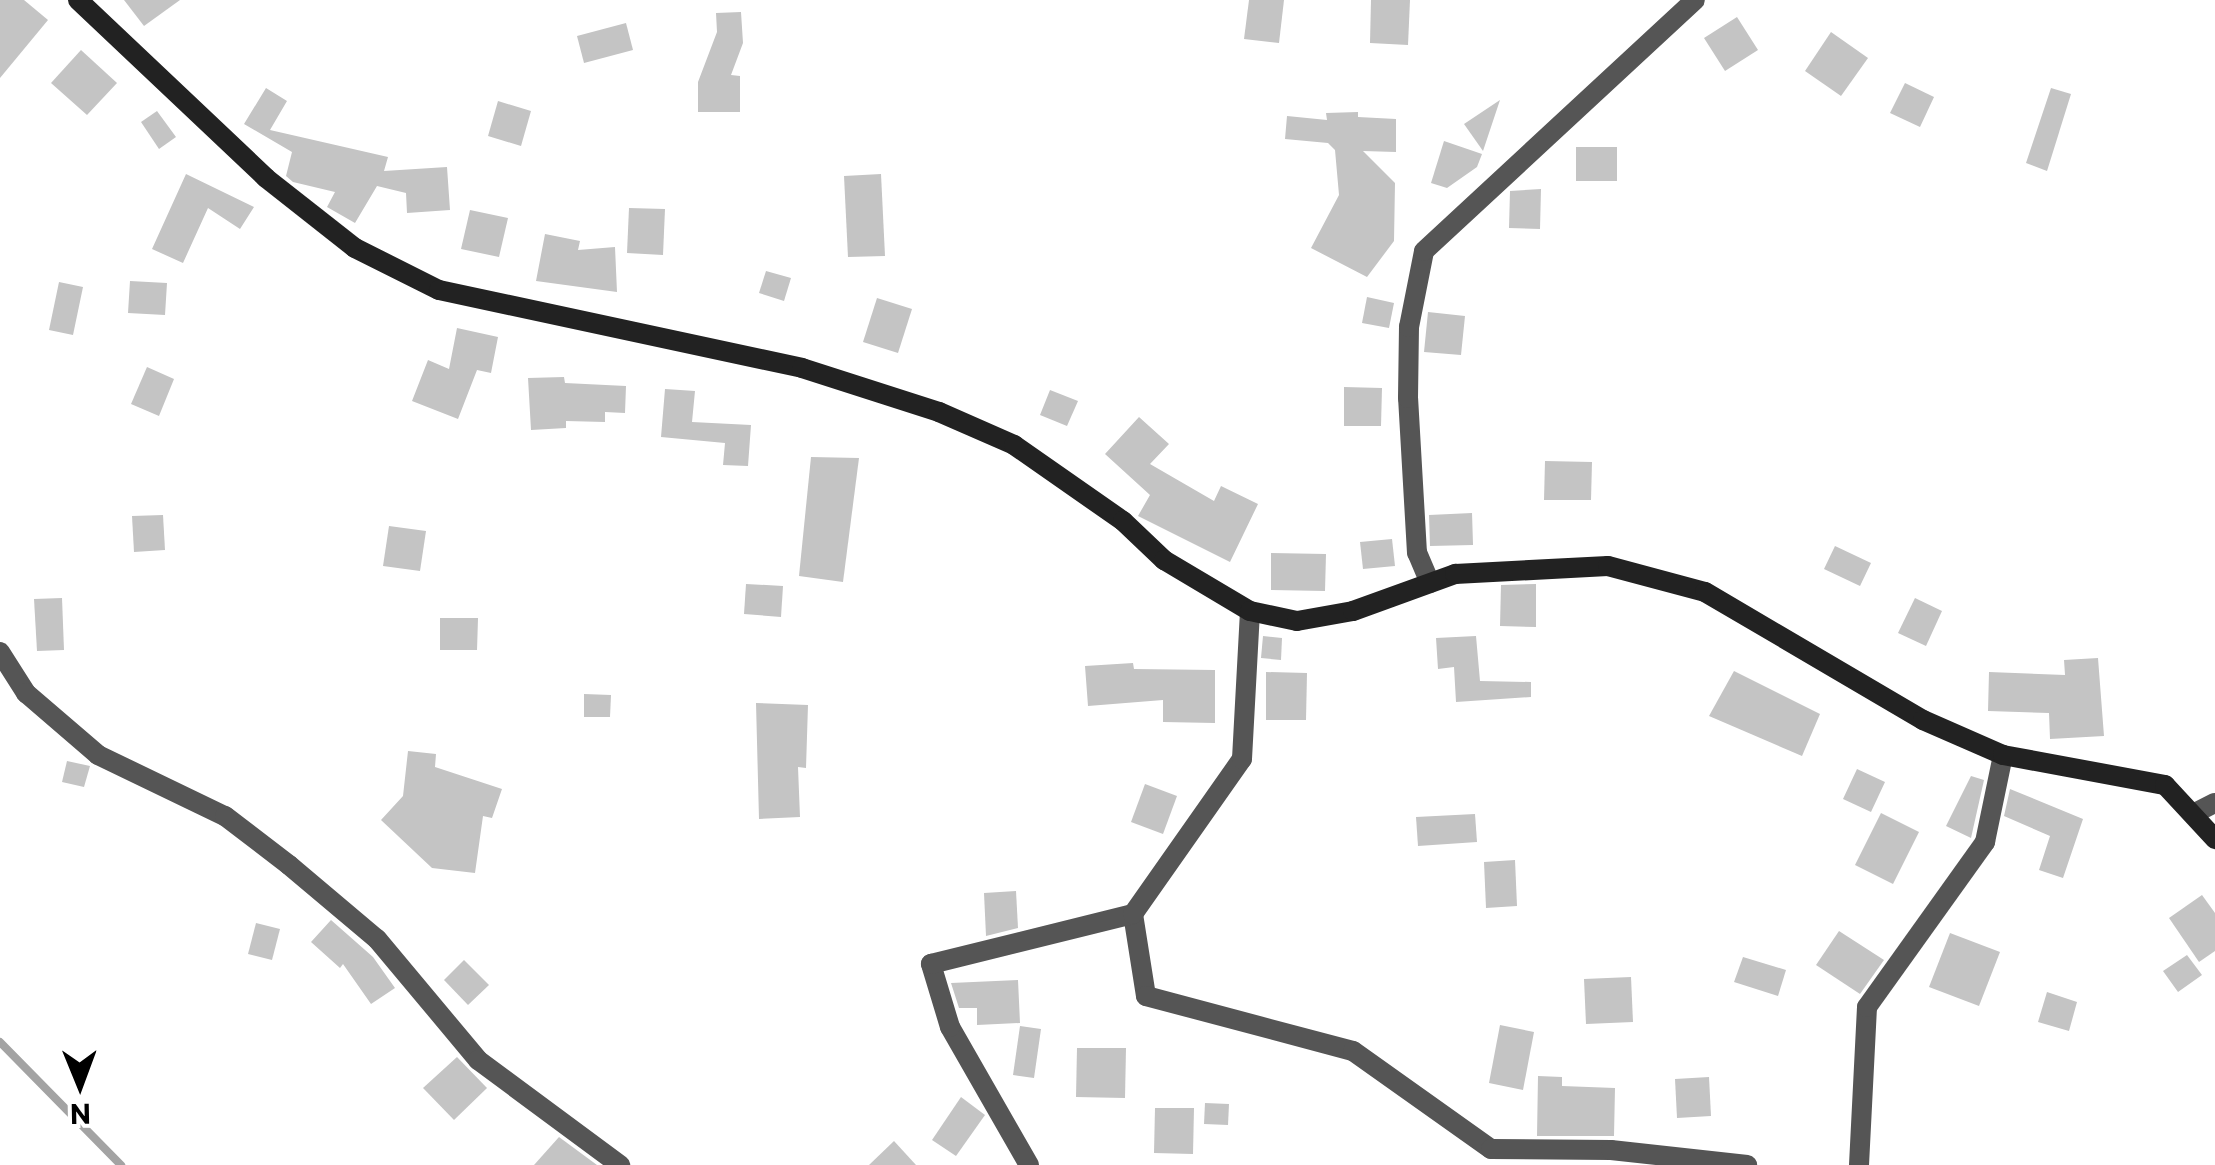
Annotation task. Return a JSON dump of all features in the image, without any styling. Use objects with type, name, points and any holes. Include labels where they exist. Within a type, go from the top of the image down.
[{"type":"main road","points":[[78,0],[266,178],[354,248],[439,290],[802,368],[939,412],[1014,445],[1123,521],[1164,560],[1250,610],[1297,621],[1353,611],[1454,574],[1608,566],[1706,592],[1923,720],[2003,755],[2165,785],[2196,813],[2215,839]]},
{"type":"street","points":[[1430,583],[1418,553],[1408,398],[1409,326],[1424,251],[1695,0]]},
{"type":"street","points":[[1029,1165],[950,1028],[931,964],[1132,914],[1242,759],[1250,610]]},
{"type":"street","points":[[0,652],[26,693],[98,755],[225,816],[289,865],[376,939],[478,1060],[620,1165]]},
{"type":"street","points":[[1859,1165],[1867,1007],[1985,842],[2003,755]]},
{"type":"street","points":[[2196,813],[2215,803]]},
{"type":"street","points":[[1132,914],[1146,996],[1354,1051],[1493,1157],[1611,1150],[1747,1165]]},
{"type":"building","points":[[0,0],[24,0],[48,20],[0,78]]},
{"type":"building","points":[[124,0],[180,0],[144,26]]},
{"type":"building","points":[[1249,0],[1284,0],[1279,43],[1244,39]]},
{"type":"building","points":[[1371,0],[1410,0],[1408,45],[1370,43]]},
{"type":"building","points":[[741,12],[743,43],[731,75],[740,76],[740,112],[698,112],[698,82],[717,32],[716,13]]},
{"type":"building","points":[[1737,17],[1758,50],[1725,71],[1704,38]]},
{"type":"building","points":[[626,23],[633,50],[584,63],[577,36]]},
{"type":"building","points":[[1831,32],[1868,58],[1841,96],[1805,71]]},
{"type":"building","points":[[81,50],[117,83],[87,115],[51,83]]},
{"type":"building","points":[[1905,83],[1934,97],[1920,127],[1890,113]]},
{"type":"building","points":[[266,88],[287,101],[270,130],[388,157],[384,171],[447,167],[450,210],[407,213],[406,193],[377,186],[355,223],[327,207],[335,192],[293,182],[286,176],[292,152],[244,124]]},
{"type":"building","points":[[2051,88],[2071,94],[2047,171],[2026,163]]},
{"type":"building","points":[[1500,100],[1483,151],[1464,124]]},
{"type":"building","points":[[498,101],[531,111],[521,146],[488,136]]},
{"type":"building","points":[[157,111],[176,137],[159,149],[141,122]]},
{"type":"building","points":[[1358,112],[1358,117],[1396,119],[1396,152],[1363,151],[1395,183],[1394,241],[1367,277],[1311,248],[1339,195],[1335,150],[1328,143],[1285,139],[1287,116],[1327,120],[1326,113]]},
{"type":"building","points":[[1444,141],[1482,154],[1477,167],[1447,188],[1431,183]]},
{"type":"building","points":[[1576,147],[1617,147],[1617,181],[1576,181]]},
{"type":"building","points":[[186,174],[254,207],[240,229],[208,208],[183,263],[152,249]]},
{"type":"building","points":[[881,174],[885,256],[848,257],[844,176]]},
{"type":"building","points":[[1541,189],[1540,229],[1509,228],[1510,191]]},
{"type":"building","points":[[629,208],[665,209],[663,255],[627,253]]},
{"type":"building","points":[[470,210],[508,218],[499,257],[461,249]]},
{"type":"building","points":[[545,234],[580,241],[578,250],[615,247],[617,292],[536,281]]},
{"type":"building","points":[[766,271],[791,278],[784,301],[759,293]]},
{"type":"building","points":[[130,281],[167,283],[165,315],[128,313]]},
{"type":"building","points":[[59,282],[83,287],[73,335],[49,330]]},
{"type":"building","points":[[1367,297],[1394,303],[1389,328],[1362,323]]},
{"type":"building","points":[[877,298],[912,309],[898,353],[863,342]]},
{"type":"building","points":[[1428,312],[1465,316],[1461,355],[1424,352]]},
{"type":"building","points":[[457,328],[498,337],[491,373],[477,370],[458,419],[412,401],[428,360],[449,369]]},
{"type":"building","points":[[147,367],[174,379],[159,416],[131,404]]},
{"type":"building","points":[[564,377],[565,383],[626,386],[625,413],[605,412],[605,422],[566,421],[566,428],[531,430],[528,378]]},
{"type":"building","points":[[1344,387],[1382,388],[1381,426],[1344,426]]},
{"type":"building","points":[[665,389],[695,391],[692,422],[751,425],[748,466],[723,465],[725,443],[661,437]]},
{"type":"building","points":[[1050,390],[1078,401],[1067,426],[1040,415]]},
{"type":"building","points":[[1139,417],[1169,444],[1150,464],[1214,501],[1221,486],[1258,504],[1230,562],[1138,516],[1150,495],[1105,454]]},
{"type":"building","points":[[811,457],[859,458],[843,582],[799,576]]},
{"type":"building","points":[[1545,461],[1592,462],[1591,500],[1544,500]]},
{"type":"building","points":[[1472,513],[1473,545],[1430,546],[1429,515]]},
{"type":"building","points":[[163,515],[165,550],[134,552],[132,516]]},
{"type":"building","points":[[389,526],[426,531],[420,571],[383,566]]},
{"type":"building","points":[[1392,539],[1395,566],[1363,569],[1360,542]]},
{"type":"building","points":[[1835,546],[1871,563],[1860,586],[1824,569]]},
{"type":"building","points":[[1271,553],[1326,554],[1325,591],[1271,590]]},
{"type":"building","points":[[746,584],[783,586],[781,617],[744,614]]},
{"type":"building","points":[[1536,584],[1536,627],[1500,626],[1501,585]]},
{"type":"building","points":[[62,598],[64,650],[37,651],[34,599]]},
{"type":"building","points":[[1915,598],[1942,611],[1926,646],[1898,633]]},
{"type":"building","points":[[440,618],[478,618],[477,650],[440,650]]},
{"type":"building","points":[[1263,636],[1282,638],[1281,660],[1261,658]]},
{"type":"building","points":[[1476,636],[1480,681],[1531,682],[1531,697],[1456,702],[1454,667],[1438,669],[1436,638]]},
{"type":"building","points":[[2098,658],[2104,736],[2050,739],[2049,713],[1988,711],[1989,672],[2065,675],[2064,660]]},
{"type":"building","points":[[1133,663],[1134,669],[1215,670],[1215,723],[1163,722],[1163,700],[1088,706],[1085,666]]},
{"type":"building","points":[[1734,671],[1820,714],[1802,756],[1709,716]]},
{"type":"building","points":[[1266,672],[1307,673],[1306,720],[1266,720]]},
{"type":"building","points":[[584,694],[611,695],[610,717],[584,717]]},
{"type":"building","points":[[756,703],[808,705],[806,768],[798,767],[800,817],[759,819]]},
{"type":"building","points":[[408,751],[436,754],[435,767],[502,789],[492,818],[483,816],[475,873],[432,868],[381,820],[403,796]]},
{"type":"building","points":[[67,761],[90,766],[84,787],[62,782]]},
{"type":"building","points":[[1857,769],[1885,782],[1871,812],[1843,799]]},
{"type":"building","points":[[1971,776],[1984,780],[1971,838],[1946,826]]},
{"type":"building","points":[[1145,784],[1177,796],[1163,834],[1131,822]]},
{"type":"building","points":[[2010,789],[2083,819],[2063,878],[2039,870],[2050,836],[2004,816]]},
{"type":"building","points":[[1881,813],[1919,832],[1893,884],[1855,865]]},
{"type":"building","points":[[1475,814],[1477,842],[1418,846],[1416,817]]},
{"type":"building","points":[[1515,860],[1517,906],[1486,908],[1484,862]]},
{"type":"building","points":[[1016,891],[1018,928],[986,936],[984,893]]},
{"type":"building","points":[[2202,895],[2215,913],[2215,951],[2199,962],[2169,918]]},
{"type":"building","points":[[331,920],[373,957],[395,988],[371,1004],[343,964],[340,968],[311,942]]},
{"type":"building","points":[[256,923],[280,929],[272,960],[248,954]]},
{"type":"building","points":[[1839,931],[1884,960],[1860,994],[1816,965]]},
{"type":"building","points":[[1950,933],[2000,952],[1979,1006],[1929,987]]},
{"type":"building","points":[[2187,955],[2202,975],[2178,992],[2163,971]]},
{"type":"building","points":[[1743,957],[1786,970],[1778,996],[1734,982]]},
{"type":"building","points":[[464,960],[489,985],[468,1005],[444,980]]},
{"type":"building","points":[[1631,977],[1633,1022],[1586,1024],[1584,979]]},
{"type":"building","points":[[1018,980],[1020,1023],[977,1025],[977,1008],[959,1008],[951,983]]},
{"type":"building","points":[[2047,992],[2077,1002],[2069,1031],[2038,1022]]},
{"type":"building","points":[[1500,1025],[1534,1032],[1523,1090],[1489,1083]]},
{"type":"building","points":[[1020,1026],[1041,1029],[1034,1078],[1013,1075]]},
{"type":"building","points":[[1077,1048],[1126,1048],[1125,1098],[1076,1097]]},
{"type":"building","points":[[457,1057],[487,1088],[454,1120],[423,1088]]},
{"type":"building","points":[[1538,1076],[1562,1077],[1562,1086],[1615,1088],[1614,1136],[1537,1136]]},
{"type":"building","points":[[1709,1077],[1711,1116],[1677,1118],[1675,1079]]},
{"type":"building","points":[[961,1097],[985,1115],[956,1156],[932,1140]]},
{"type":"building","points":[[1205,1103],[1229,1104],[1228,1125],[1204,1124]]},
{"type":"building","points":[[1155,1108],[1194,1108],[1193,1154],[1154,1153]]},
{"type":"building","points":[[559,1137],[597,1165],[534,1165]]},
{"type":"building","points":[[894,1141],[916,1165],[869,1165]]},
{"type":"waterway","points":[[0,1042],[121,1165]]}]
